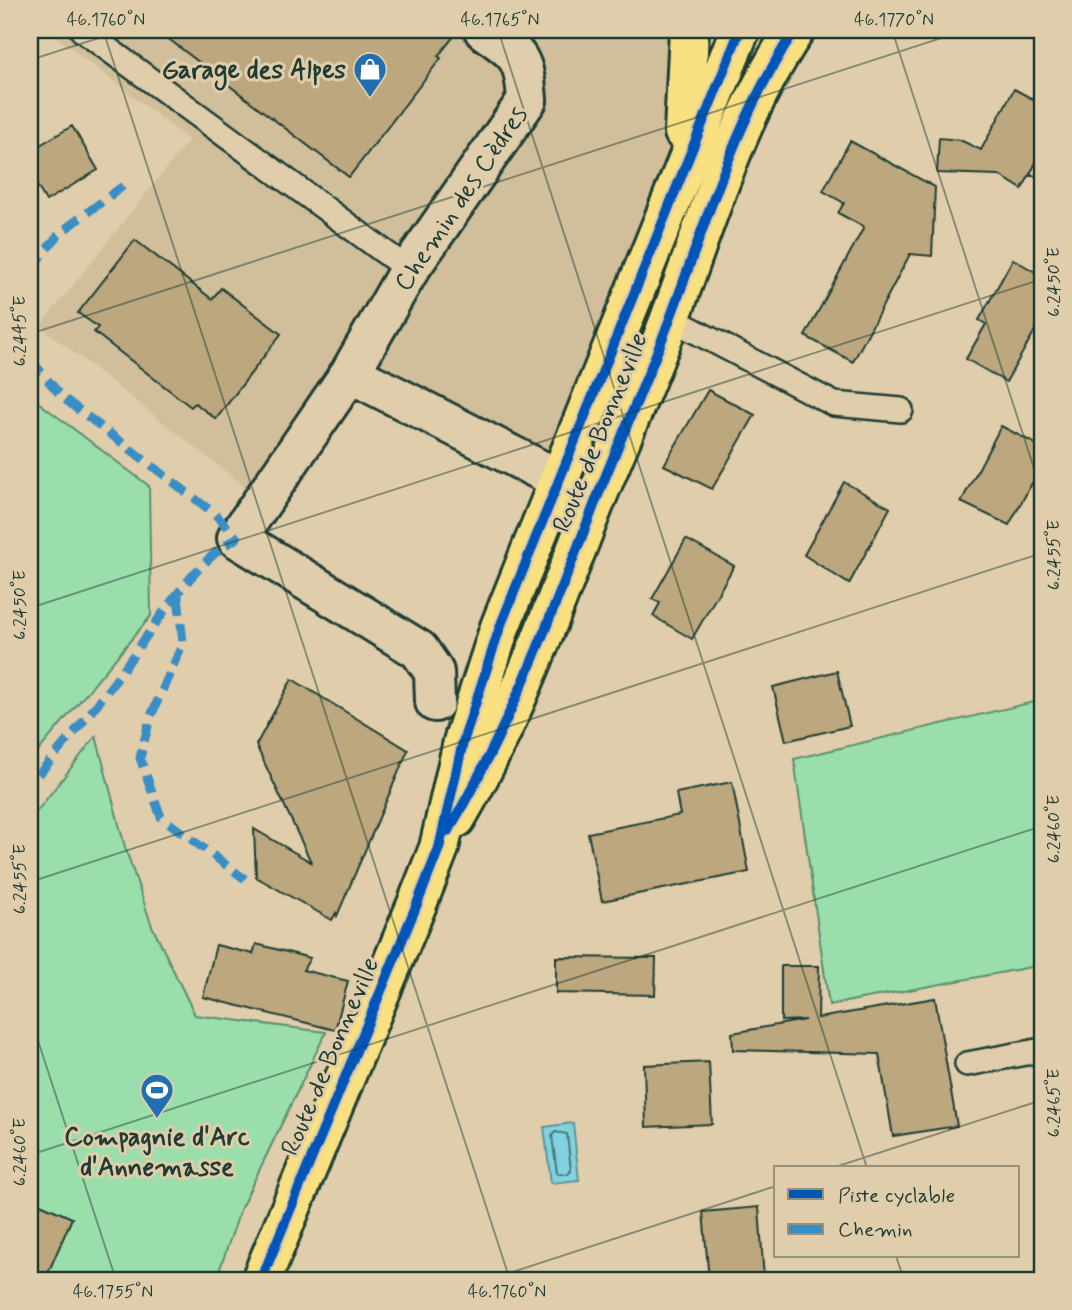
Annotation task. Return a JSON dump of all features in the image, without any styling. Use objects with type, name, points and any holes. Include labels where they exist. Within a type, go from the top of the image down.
[{"type":"main road","points":[[678,184],[687,105],[689,30]]},
{"type":"main road","name":"Route de Bonneville","points":[[439,848],[477,691],[558,479],[740,30]]},
{"type":"main road","name":"Route de Bonneville","points":[[261,1280],[439,848],[485,769],[535,656],[670,318],[727,163],[764,84],[795,30]]},
{"type":"street","name":"Chemin des Cèdres","points":[[435,702],[434,672],[419,650],[237,538],[350,373],[409,270],[527,100],[525,68],[512,50],[484,30]]},
{"type":"street","points":[[350,373],[558,479]]},
{"type":"lane","points":[[82,30],[409,270]]},
{"type":"lane","points":[[670,318],[834,404],[901,410]]},
{"type":"lane","points":[[967,1064],[1042,1050]]},
{"type":"shaded area","points":[[47,30],[671,30],[670,150],[553,476],[350,373],[329,366],[247,488],[40,326],[189,140]]},
{"type":"green space","points":[[30,396],[149,486],[151,616],[30,761]]},
{"type":"green space","points":[[1042,700],[1042,965],[829,1005],[794,759]]},
{"type":"green space","name":"Compagnie d'Arc d'Annemasse","points":[[96,736],[125,847],[152,926],[195,1015],[326,1032],[241,1208],[216,1280],[30,1280],[30,820]]},
{"type":"water","points":[[573,1123],[579,1180],[551,1183],[544,1127]]},
{"type":"building","points":[[157,30],[459,30],[438,56],[441,58],[349,177]]},
{"type":"building","points":[[1014,89],[1042,104],[1042,151],[1030,174],[1035,176],[1029,176],[1022,189],[999,175],[937,173],[939,138],[960,140],[981,150]]},
{"type":"building","points":[[72,126],[98,170],[46,201],[30,174],[30,151]]},
{"type":"building","points":[[850,141],[935,187],[932,256],[910,254],[853,362],[805,336],[864,227],[838,213],[844,203],[823,191]]},
{"type":"building","points":[[135,240],[212,299],[221,288],[281,334],[216,419],[195,403],[191,407],[94,332],[98,327],[78,313]]},
{"type":"building","points":[[1013,259],[1042,276],[1042,318],[1006,382],[966,359],[986,324],[979,320]]},
{"type":"building","points":[[708,390],[755,415],[712,489],[664,465]]},
{"type":"building","points":[[1001,426],[1042,447],[1042,465],[1009,525],[961,502]]},
{"type":"building","points":[[844,482],[890,508],[849,584],[804,555]]},
{"type":"building","points":[[686,539],[734,566],[692,639],[653,616],[660,603],[652,599]]},
{"type":"building","points":[[837,671],[850,726],[786,741],[773,687]]},
{"type":"building","points":[[292,679],[408,750],[337,916],[336,913],[332,920],[256,877],[254,829],[311,862],[256,745]]},
{"type":"building","points":[[732,782],[749,872],[602,901],[588,833],[680,815],[676,793]]},
{"type":"building","points":[[256,944],[310,958],[303,970],[348,981],[335,1030],[203,997],[216,945],[253,954]]},
{"type":"building","points":[[556,957],[656,958],[655,995],[556,993]]},
{"type":"building","points":[[781,966],[819,966],[818,1018],[935,998],[957,1126],[893,1136],[879,1054],[733,1050],[732,1033],[805,1020],[781,1021]]},
{"type":"building","points":[[709,1062],[712,1124],[646,1127],[644,1065]]},
{"type":"building","points":[[38,1203],[72,1218],[45,1280],[30,1280],[30,1222]]},
{"type":"building","points":[[759,1207],[764,1280],[709,1280],[703,1212]]},
{"type":"marked path","points":[[30,269],[61,232],[123,186]]},
{"type":"marked path","points":[[30,359],[62,397],[215,514],[237,538],[219,550],[184,585],[109,689],[30,785]]},
{"type":"marked path","points":[[178,596],[183,643],[150,718],[140,758],[161,817],[245,879]]},
{"type":"cycle path","points":[[261,1280],[439,848],[463,742],[500,627],[740,30]]},
{"type":"cycle path","points":[[448,831],[509,713],[561,591],[662,340],[740,133],[774,63],[795,30]]},
{"type":"place","name":"Garage des Alpes","points":[[370,99]]},
{"type":"place","name":"Compagnie d'Arc d'Annemasse","points":[[157,1120]]}]
